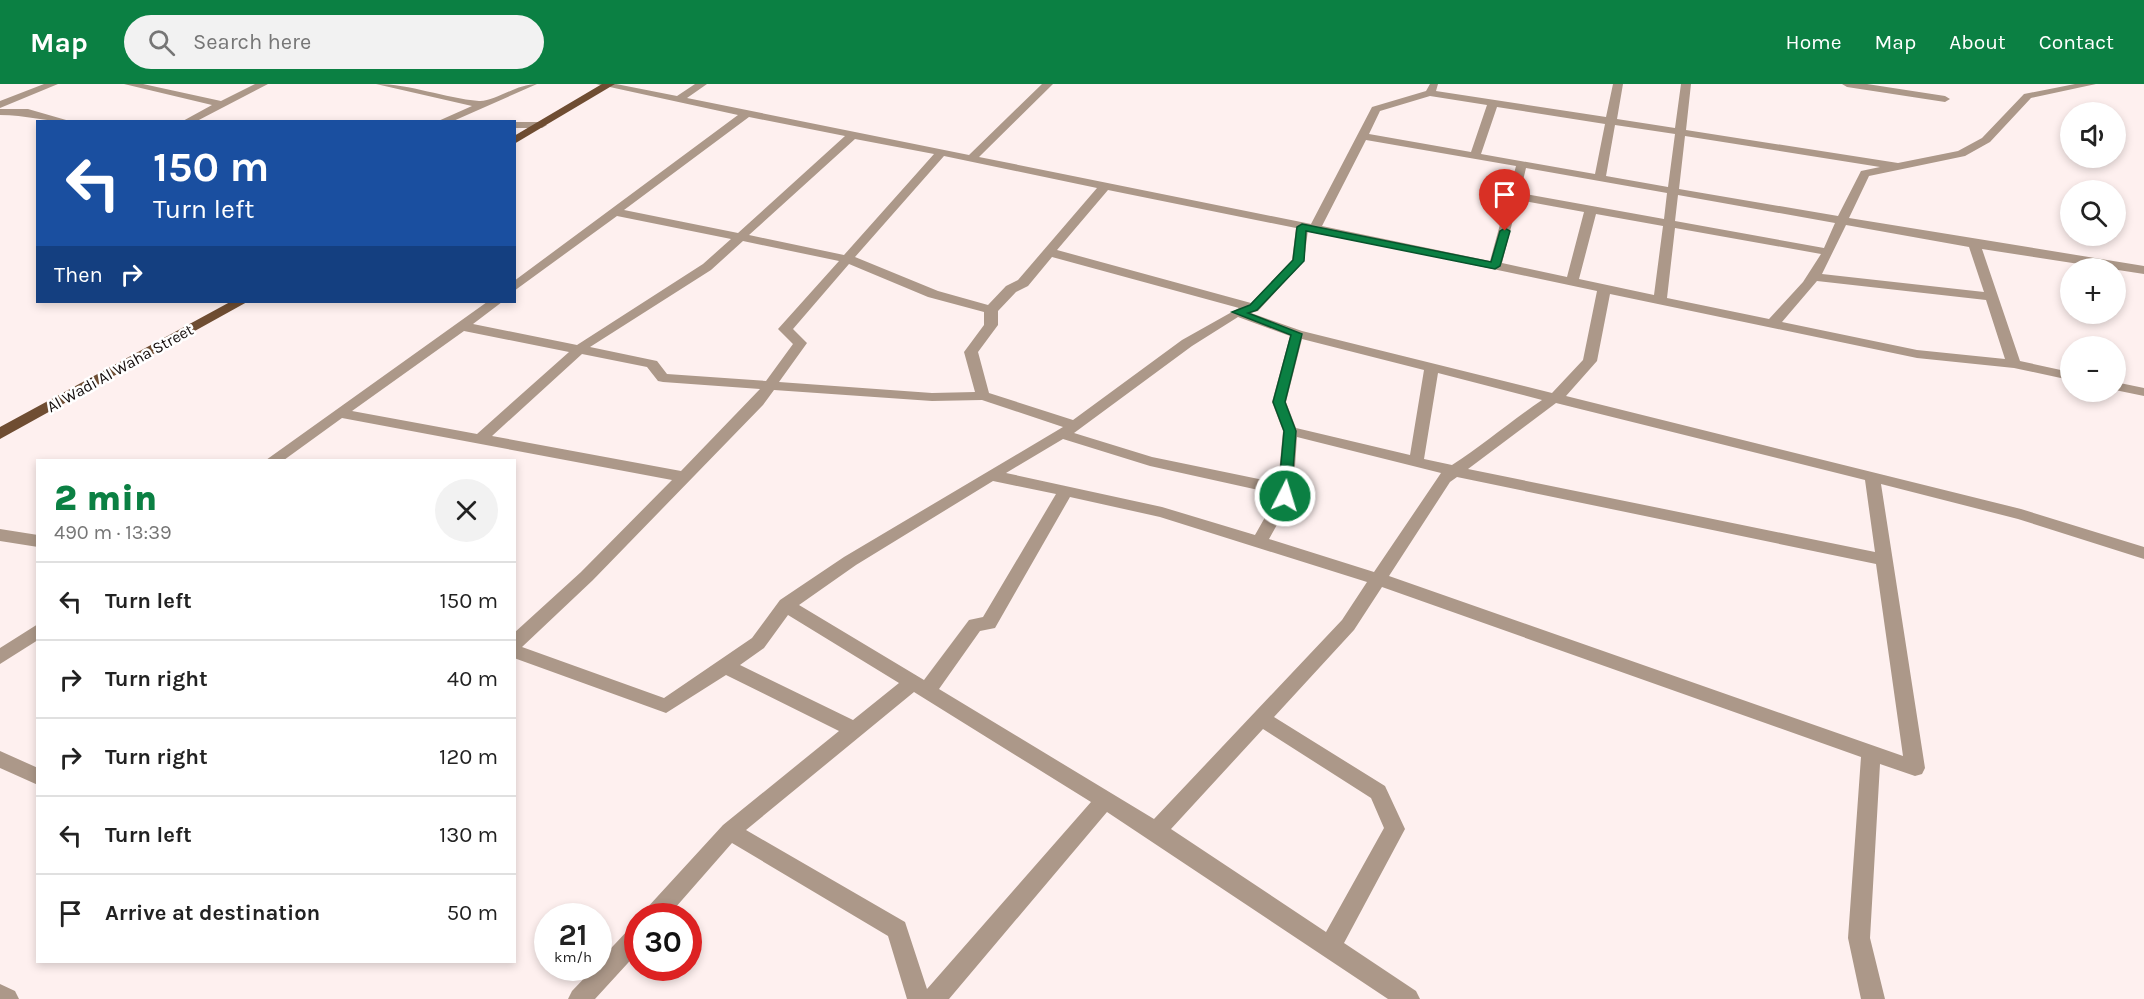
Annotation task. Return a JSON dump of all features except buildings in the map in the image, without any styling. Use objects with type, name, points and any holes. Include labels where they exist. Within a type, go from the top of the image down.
[{"type":"main road","points":[[516,140],[607,84]]},
{"type":"main road","name":"Al Wadi Al Waha Street","points":[[0,434],[238,303]]},
{"type":"street","points":[[0,105],[53,84]]},
{"type":"street","points":[[129,84],[221,104]]},
{"type":"street","points":[[190,120],[263,84]]},
{"type":"street","points":[[381,84],[480,104]]},
{"type":"street","points":[[445,120],[532,84]]},
{"type":"street","points":[[607,84],[1917,354],[2014,364],[2060,374]]},
{"type":"street","points":[[678,100],[702,84]]},
{"type":"street","points":[[970,160],[1048,84]]},
{"type":"street","points":[[1600,178],[1618,84]]},
{"type":"street","points":[[1660,300],[1686,84]]},
{"type":"street","points":[[1847,84],[1945,99]]},
{"type":"street","points":[[1772,324],[1814,277],[1865,173],[1960,154],[1986,140],[2028,96],[2091,84]]},
{"type":"street","points":[[516,652],[666,706],[758,643],[786,605],[850,561],[990,475],[1069,430],[1187,343],[1237,312],[1253,308],[1298,261],[1308,228],[1376,109],[1432,89],[1493,103],[1897,166]]},
{"type":"street","points":[[1475,156],[1493,103]]},
{"type":"street","points":[[0,112],[28,112],[60,120]]},
{"type":"street","points":[[516,286],[746,114]]},
{"type":"street","points":[[516,125],[542,125]]},
{"type":"street","points":[[480,439],[590,340],[707,267],[852,136]]},
{"type":"street","points":[[1362,136],[1974,244],[2144,270]]},
{"type":"street","points":[[516,642],[586,576],[758,402],[800,343],[785,329],[940,154]]},
{"type":"street","points":[[1495,266],[1516,196],[1522,164]]},
{"type":"street","points":[[983,396],[971,351],[991,325],[991,310],[1011,289],[1023,283],[1104,187]]},
{"type":"street","points":[[1516,196],[1828,252]]},
{"type":"street","points":[[1572,282],[1591,209]]},
{"type":"street","points":[[616,212],[848,259],[933,294],[991,310]]},
{"type":"street","points":[[1974,244],[2014,364]]},
{"type":"street","points":[[1049,252],[1253,308]]},
{"type":"street","points":[[1814,277],[1992,297]]},
{"type":"street","points":[[1156,831],[1348,625],[1444,478],[1495,444],[1518,423],[1556,397],[1590,361],[1604,289]]},
{"type":"street","points":[[275,459],[494,303]]},
{"type":"street","points":[[1237,312],[1297,334],[2021,514],[2144,554]]},
{"type":"street","points":[[461,326],[652,364],[663,378],[932,397],[983,396],[1150,461],[1285,490]]},
{"type":"street","points":[[1259,542],[1285,496],[1290,431],[1279,402],[1297,334]]},
{"type":"street","points":[[1416,462],[1432,367]]},
{"type":"street","points":[[2126,388],[2144,392]]},
{"type":"street","points":[[339,413],[685,477]]},
{"type":"street","points":[[1290,431],[1454,471],[1884,560]]},
{"type":"street","points":[[990,475],[1162,512],[1378,579],[1915,768],[1872,478]]},
{"type":"street","points":[[666,903],[730,831],[855,730],[920,687],[975,625],[989,623],[1066,491]]},
{"type":"street","points":[[0,535],[36,541]]},
{"type":"street","points":[[786,605],[1156,831],[1408,999]]},
{"type":"street","points":[[0,657],[36,631]]},
{"type":"street","points":[[725,666],[855,730]]},
{"type":"street","points":[[1261,718],[1378,792],[1395,829],[1330,947]]},
{"type":"street","points":[[1871,752],[1859,938],[1874,999]]},
{"type":"street","points":[[0,759],[36,776]]},
{"type":"street","points":[[934,999],[1105,800]]},
{"type":"street","points":[[730,831],[897,929],[919,999]]},
{"type":"street","points":[[580,999],[624,950]]},
{"type":"street","points":[[0,995],[7,999]]},
{"type":"route","points":[[1285,496],[1290,431],[1279,402],[1297,334],[1237,312],[1253,308],[1298,261],[1302,227],[1495,266],[1505,231]]}]
